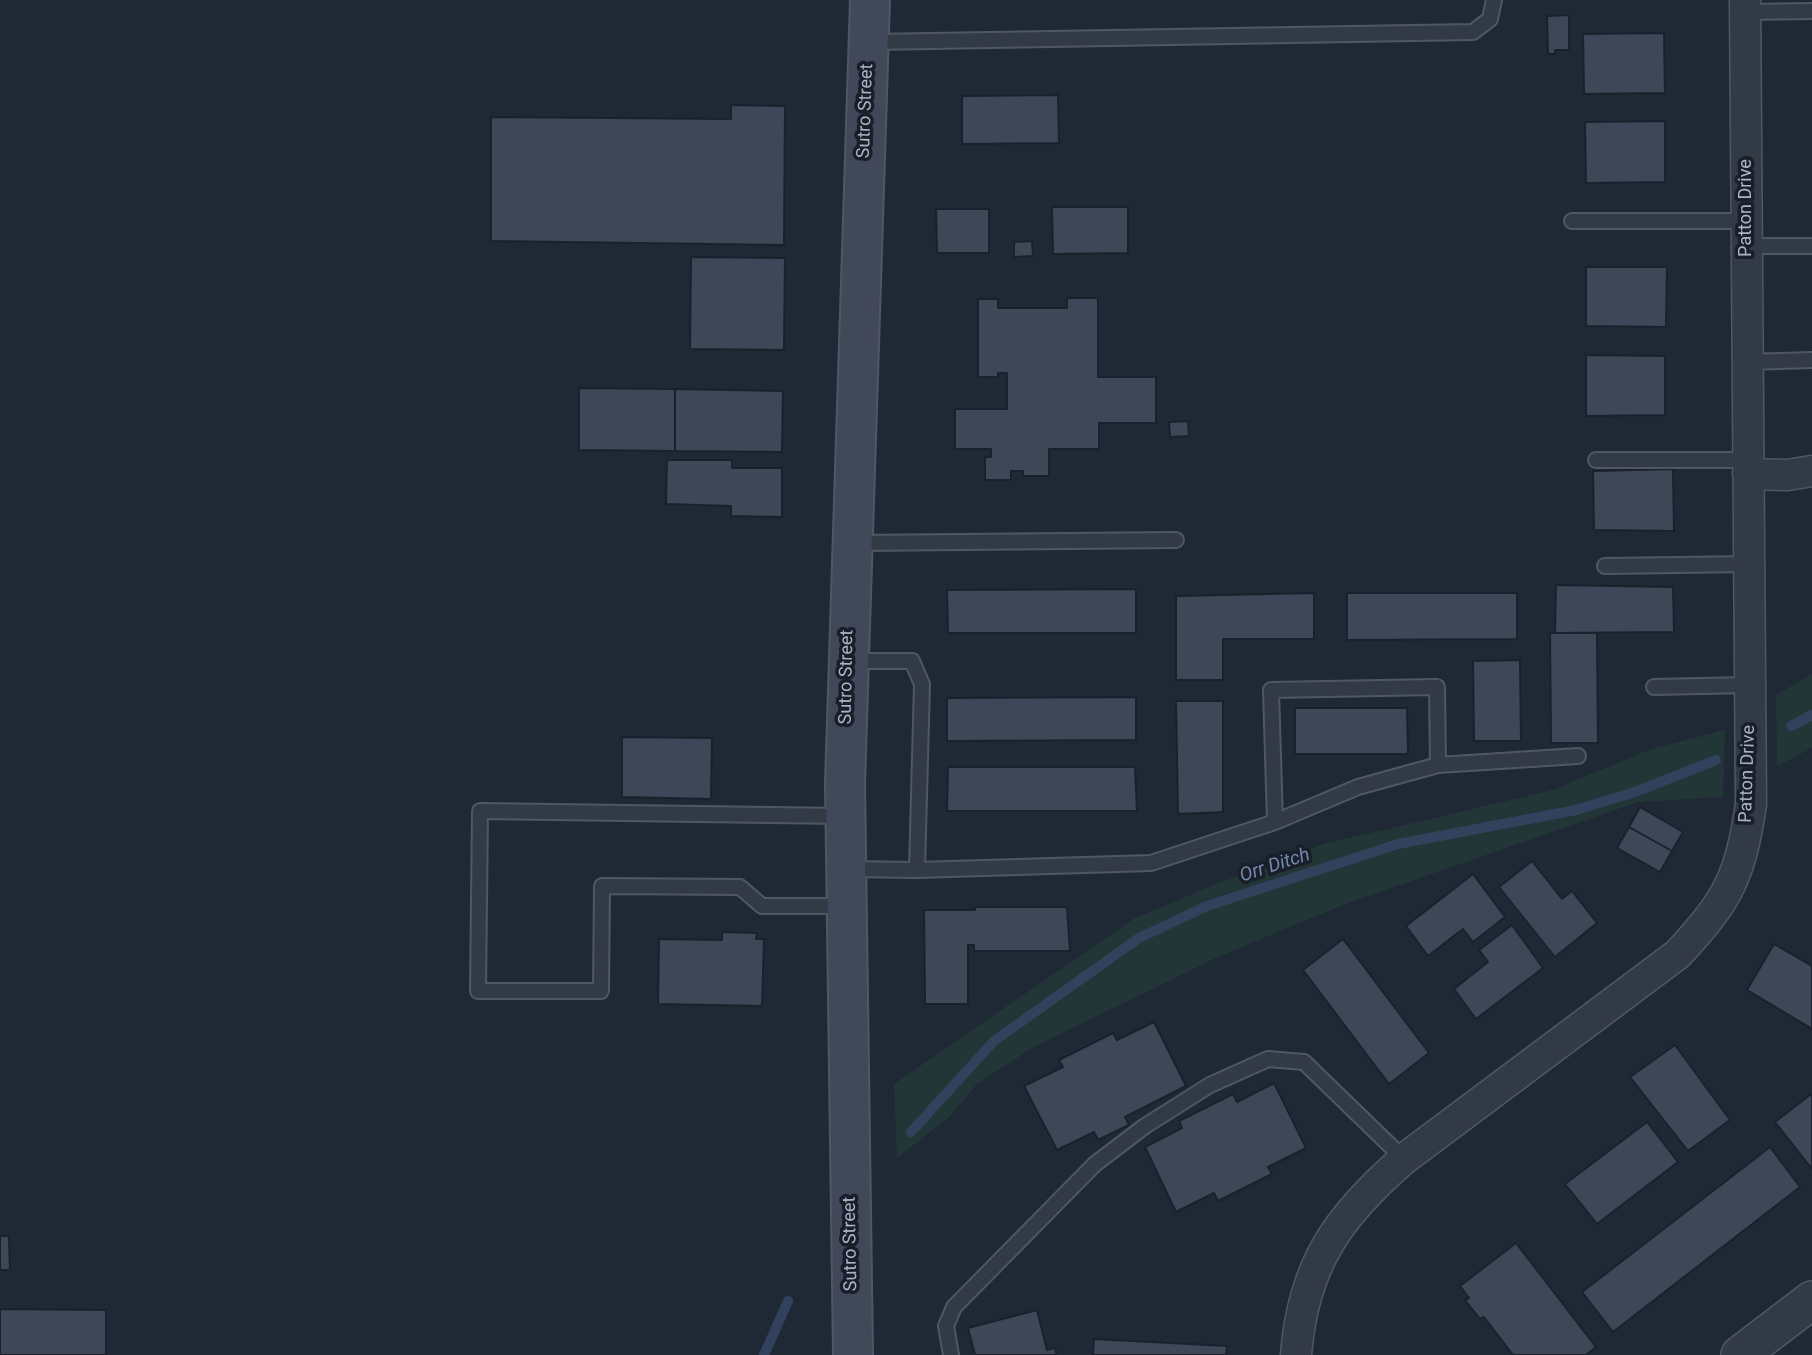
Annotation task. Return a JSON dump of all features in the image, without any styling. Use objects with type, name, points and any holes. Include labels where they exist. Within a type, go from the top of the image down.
[{"type":"main road","name":"Sutro Street","points":[[853,1355],[845,817],[851,543],[870,0]]},
{"type":"street","name":"Patton Drive","points":[[1296,1355],[1306,1296],[1319,1259],[1343,1218],[1404,1159],[1678,954],[1707,923],[1730,890],[1745,845],[1751,804],[1745,6]]},
{"type":"street","points":[[1748,467],[1787,475],[1812,471]]},
{"type":"street","points":[[1740,1355],[1812,1300]]},
{"type":"lane","points":[[868,42],[1473,32],[1490,19],[1494,0]]},
{"type":"lane","points":[[1745,6],[1812,11]]},
{"type":"lane","points":[[1572,221],[1746,234],[1812,246]]},
{"type":"lane","points":[[1747,362],[1812,360]]},
{"type":"lane","points":[[1596,460],[1748,467]]},
{"type":"lane","points":[[851,543],[1176,540]]},
{"type":"lane","points":[[1605,566],[1749,564]]},
{"type":"lane","points":[[848,661],[912,661],[922,684],[917,870]]},
{"type":"lane","points":[[1654,687],[1750,685]]},
{"type":"lane","points":[[1275,822],[1271,690],[1437,687],[1438,765]]},
{"type":"lane","points":[[845,817],[480,811],[478,991],[601,992],[602,886],[740,887],[762,906],[917,870],[1151,863],[1275,822],[1358,788],[1438,765],[1577,756]]},
{"type":"lane","points":[[951,1355],[946,1326],[954,1307],[1095,1164],[1145,1126],[1210,1085],[1268,1059],[1304,1062],[1404,1159]]},
{"type":"shaded area","points":[[1812,674],[1812,748],[1777,766],[1776,695]]},
{"type":"shaded area","points":[[1725,730],[1723,797],[1638,802],[1343,905],[1220,956],[1032,1048],[977,1084],[949,1117],[897,1158],[894,1084],[1135,918],[1324,844],[1553,790],[1651,749]]},
{"type":"building","points":[[1569,15],[1569,50],[1555,50],[1555,54],[1548,54],[1547,16]]},
{"type":"building","points":[[1664,33],[1665,93],[1584,94],[1583,34]]},
{"type":"building","points":[[1058,95],[1059,143],[962,144],[962,96]]},
{"type":"building","points":[[731,105],[785,106],[784,245],[491,241],[491,117],[731,119]]},
{"type":"building","points":[[1665,121],[1665,182],[1586,183],[1585,122]]},
{"type":"building","points":[[1052,207],[1128,207],[1128,253],[1053,254]]},
{"type":"building","points":[[936,209],[989,209],[989,253],[937,253]]},
{"type":"building","points":[[1032,241],[1033,256],[1014,257],[1014,242]]},
{"type":"building","points":[[691,257],[785,258],[784,350],[690,349]]},
{"type":"building","points":[[1586,267],[1667,267],[1666,327],[1586,326]]},
{"type":"building","points":[[1067,298],[1098,298],[1098,377],[1156,377],[1156,423],[1099,423],[1099,449],[1049,449],[1049,476],[1023,476],[1023,471],[1011,471],[1011,480],[985,480],[985,457],[991,457],[991,449],[955,449],[955,409],[1007,409],[1007,373],[998,373],[998,377],[978,377],[978,299],[998,299],[998,308],[1067,308]]},
{"type":"building","points":[[1586,355],[1665,356],[1665,415],[1586,416]]},
{"type":"building","points":[[579,388],[675,389],[675,451],[579,450]]},
{"type":"building","points":[[675,389],[783,391],[782,452],[675,451]]},
{"type":"building","points":[[1188,421],[1189,436],[1170,437],[1169,422]]},
{"type":"building","points":[[667,460],[732,460],[732,468],[782,468],[782,517],[731,516],[731,506],[666,504]]},
{"type":"building","points":[[1673,469],[1674,531],[1594,530],[1593,471]]},
{"type":"building","points":[[1556,585],[1673,587],[1674,632],[1555,633]]},
{"type":"building","points":[[1136,589],[1136,633],[948,633],[947,590]]},
{"type":"building","points":[[1314,593],[1314,639],[1223,639],[1223,680],[1176,680],[1176,596]]},
{"type":"building","points":[[1347,593],[1517,593],[1517,639],[1347,640]]},
{"type":"building","points":[[1550,633],[1597,633],[1598,743],[1551,743]]},
{"type":"building","points":[[1520,660],[1521,741],[1474,741],[1473,661]]},
{"type":"building","points":[[1136,697],[1136,740],[947,741],[947,698]]},
{"type":"building","points":[[1176,701],[1223,701],[1223,812],[1178,814]]},
{"type":"building","points":[[1295,708],[1407,708],[1408,754],[1295,754]]},
{"type":"building","points":[[622,737],[712,738],[711,799],[622,797]]},
{"type":"building","points":[[948,767],[1135,767],[1137,811],[947,811]]},
{"type":"building","points":[[1640,807],[1683,832],[1672,851],[1629,827]]},
{"type":"building","points":[[1629,827],[1672,851],[1660,872],[1617,848]]},
{"type":"building","points":[[1532,861],[1562,899],[1572,891],[1597,923],[1555,957],[1499,887]]},
{"type":"building","points":[[1473,874],[1505,917],[1473,942],[1463,929],[1428,956],[1406,926]]},
{"type":"building","points":[[975,907],[1067,907],[1070,951],[974,951],[974,945],[968,945],[968,1004],[925,1004],[924,910],[975,910]]},
{"type":"building","points":[[1512,925],[1543,968],[1476,1019],[1454,989],[1488,962],[1479,950]]},
{"type":"building","points":[[722,932],[757,933],[756,939],[764,939],[762,1006],[658,1004],[659,939],[722,940]]},
{"type":"building","points":[[1343,939],[1429,1053],[1389,1084],[1303,970]]},
{"type":"building","points":[[1774,944],[1812,966],[1812,1029],[1747,990]]},
{"type":"building","points":[[1154,1022],[1186,1086],[1125,1117],[1129,1125],[1098,1140],[1094,1132],[1057,1150],[1024,1086],[1063,1067],[1059,1060],[1113,1033],[1117,1040]]},
{"type":"building","points":[[1675,1045],[1730,1120],[1688,1151],[1630,1077]]},
{"type":"building","points":[[1274,1083],[1306,1148],[1268,1167],[1272,1174],[1218,1201],[1214,1193],[1176,1212],[1145,1147],[1182,1128],[1179,1121],[1233,1094],[1237,1102]]},
{"type":"building","points":[[1811,1094],[1812,1096],[1812,1169],[1775,1122]]},
{"type":"building","points":[[1647,1122],[1678,1162],[1597,1224],[1565,1184]]},
{"type":"building","points":[[1770,1147],[1800,1187],[1613,1332],[1582,1292]]},
{"type":"building","points":[[0,1236],[9,1236],[10,1270],[0,1270]]},
{"type":"building","points":[[1516,1243],[1596,1347],[1586,1355],[1513,1355],[1484,1317],[1480,1319],[1465,1300],[1469,1298],[1460,1286]]},
{"type":"building","points":[[0,1309],[106,1310],[106,1355],[0,1355]]},
{"type":"building","points":[[1037,1310],[1047,1350],[1055,1348],[1057,1355],[975,1355],[968,1328]]},
{"type":"building","points":[[1094,1339],[1227,1346],[1226,1355],[1093,1355]]},
{"type":"waterway","name":"Orr Ditch","points":[[1791,726],[1812,715]]},
{"type":"waterway","name":"Orr Ditch","points":[[911,1132],[994,1041],[1139,938],[1207,906],[1398,844],[1576,810],[1635,792],[1716,760]]},
{"type":"waterway","name":"Orr Ditch","points":[[764,1355],[788,1301]]}]
